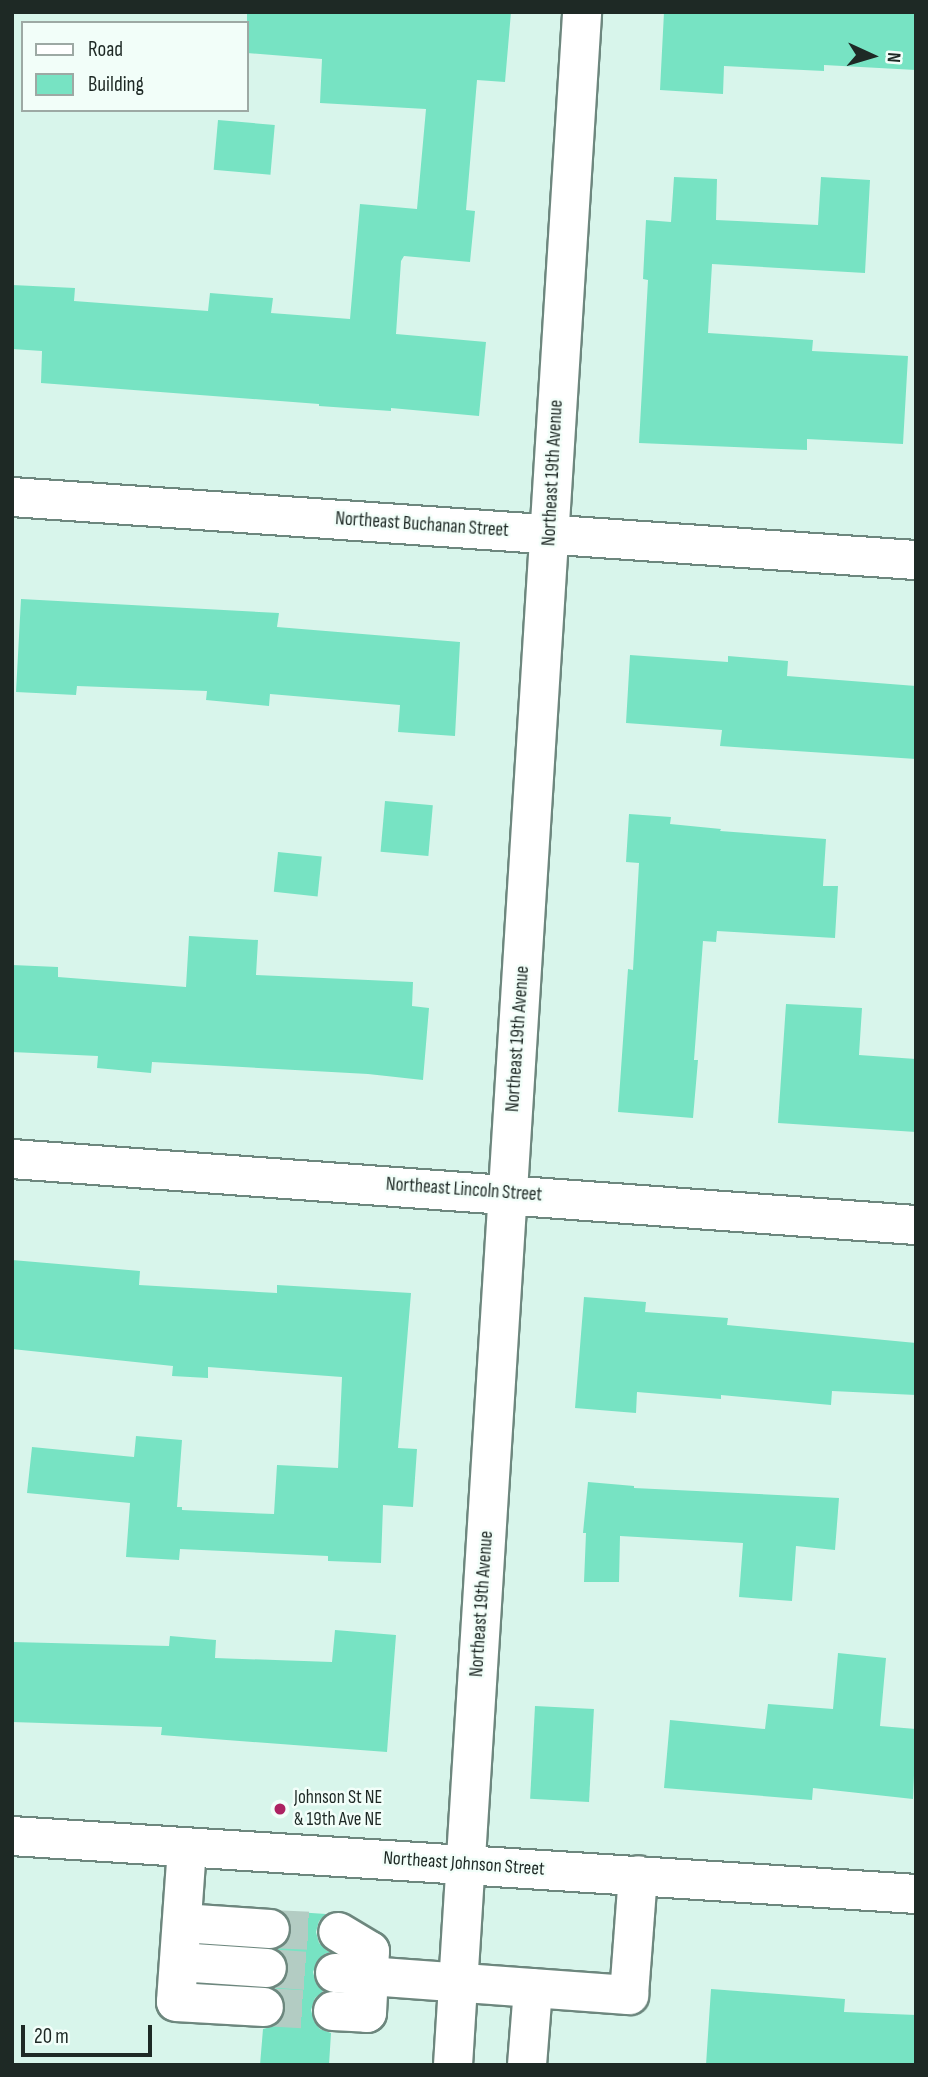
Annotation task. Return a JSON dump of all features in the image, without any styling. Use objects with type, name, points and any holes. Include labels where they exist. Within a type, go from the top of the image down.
[{"type":"street","name":"Northeast 19th Avenue","points":[[453,2065],[582,12]]},
{"type":"street","name":"Northeast Buchanan Street","points":[[12,497],[916,560]]},
{"type":"street","name":"Northeast Lincoln Street","points":[[12,1159],[916,1225]]},
{"type":"street","name":"Northeast Johnson Street","points":[[12,1836],[916,1894]]},
{"type":"street","points":[[187,1848],[176,2003],[264,2007]]},
{"type":"street","points":[[352,1975],[629,1995],[638,1875]]},
{"type":"street","points":[[182,1923],[270,1929]]},
{"type":"street","points":[[338,1932],[370,1951],[352,1975]]},
{"type":"street","points":[[179,1962],[267,1968]]},
{"type":"street","points":[[332,2011],[367,2013],[352,1975]]},
{"type":"street","points":[[527,2065],[533,1988]]},
{"type":"building","points":[[247,12],[511,12],[505,82],[477,80],[466,210],[475,211],[470,262],[404,256],[401,261],[396,334],[486,342],[479,416],[41,383],[42,351],[12,349],[12,285],[75,288],[74,301],[208,311],[210,293],[273,298],[271,313],[350,319],[360,204],[417,209],[426,109],[320,103],[322,59],[248,53]]},
{"type":"building","points":[[664,12],[916,12],[916,70],[824,65],[824,71],[724,66],[723,94],[660,90]]},
{"type":"building","points":[[218,120],[275,125],[270,175],[214,170]]},
{"type":"building","points":[[674,177],[717,179],[716,220],[818,225],[821,177],[870,180],[865,273],[712,264],[708,333],[813,340],[812,351],[908,356],[903,444],[807,439],[807,450],[639,443],[648,280],[643,279],[646,220],[671,222]]},
{"type":"building","points":[[21,599],[279,613],[277,627],[460,642],[455,736],[398,732],[400,705],[270,694],[269,706],[206,700],[207,691],[77,686],[76,695],[16,692]]},
{"type":"building","points":[[630,655],[728,662],[728,656],[788,661],[787,676],[916,686],[916,759],[720,746],[722,730],[626,723]]},
{"type":"building","points":[[385,801],[433,805],[428,856],[381,852]]},
{"type":"building","points":[[629,814],[671,817],[670,824],[721,829],[720,831],[826,839],[823,886],[838,886],[835,938],[717,931],[716,942],[703,941],[694,1060],[698,1060],[693,1118],[618,1112],[628,969],[633,970],[639,863],[626,862]]},
{"type":"building","points":[[278,852],[322,857],[318,896],[274,892]]},
{"type":"building","points":[[189,936],[258,940],[256,975],[413,982],[412,1006],[429,1008],[423,1080],[368,1074],[152,1062],[151,1073],[97,1068],[98,1056],[12,1052],[12,965],[58,967],[58,977],[186,987]]},
{"type":"building","points":[[786,1004],[862,1008],[859,1055],[916,1059],[916,1132],[778,1123]]},
{"type":"building","points":[[12,1260],[140,1271],[139,1285],[277,1293],[277,1285],[411,1293],[398,1448],[417,1449],[413,1507],[383,1505],[381,1563],[328,1561],[328,1556],[180,1549],[179,1560],[126,1557],[130,1503],[27,1493],[32,1447],[134,1457],[136,1436],[182,1440],[177,1507],[182,1507],[182,1510],[274,1514],[277,1465],[338,1468],[342,1377],[208,1367],[208,1378],[172,1376],[173,1366],[12,1349]]},
{"type":"building","points":[[584,1297],[646,1302],[645,1312],[728,1318],[727,1325],[916,1343],[916,1395],[832,1391],[831,1405],[721,1395],[721,1399],[637,1392],[636,1413],[575,1408]]},
{"type":"building","points":[[588,1482],[634,1488],[839,1498],[835,1550],[796,1546],[792,1601],[739,1597],[743,1543],[620,1536],[619,1582],[584,1582],[586,1533],[583,1533]]},
{"type":"building","points":[[335,1630],[396,1635],[387,1752],[161,1735],[162,1727],[12,1722],[12,1642],[169,1646],[170,1636],[216,1640],[215,1658],[332,1662]]},
{"type":"building","points":[[838,1653],[886,1658],[880,1726],[916,1729],[913,1799],[813,1788],[812,1800],[664,1788],[670,1720],[765,1729],[768,1704],[833,1709]]},
{"type":"building","points":[[535,1706],[594,1709],[589,1802],[530,1799]]},
{"type":"building","points":[[282,1911],[326,1914],[319,1921],[316,1932],[319,1943],[330,1952],[318,1960],[313,1972],[316,1983],[324,1991],[315,1998],[311,2010],[320,2029],[331,2033],[329,2065],[260,2065],[263,2029],[274,2026],[283,2018],[286,2009],[283,1997],[275,1988],[285,1981],[289,1970],[286,1958],[277,1949],[288,1942],[292,1931],[290,1920]]},
{"type":"building","points":[[711,1989],[845,1999],[844,2012],[916,2015],[916,2065],[706,2065]]},
{"type":"tunnel","points":[[270,1929],[338,1932]]},
{"type":"tunnel","points":[[267,1968],[335,1973]]},
{"type":"tunnel","points":[[264,2007],[333,2011]]},
{"type":"place","name":"Johnson St NE & 19th Ave NE","points":[[280,1809]]}]
